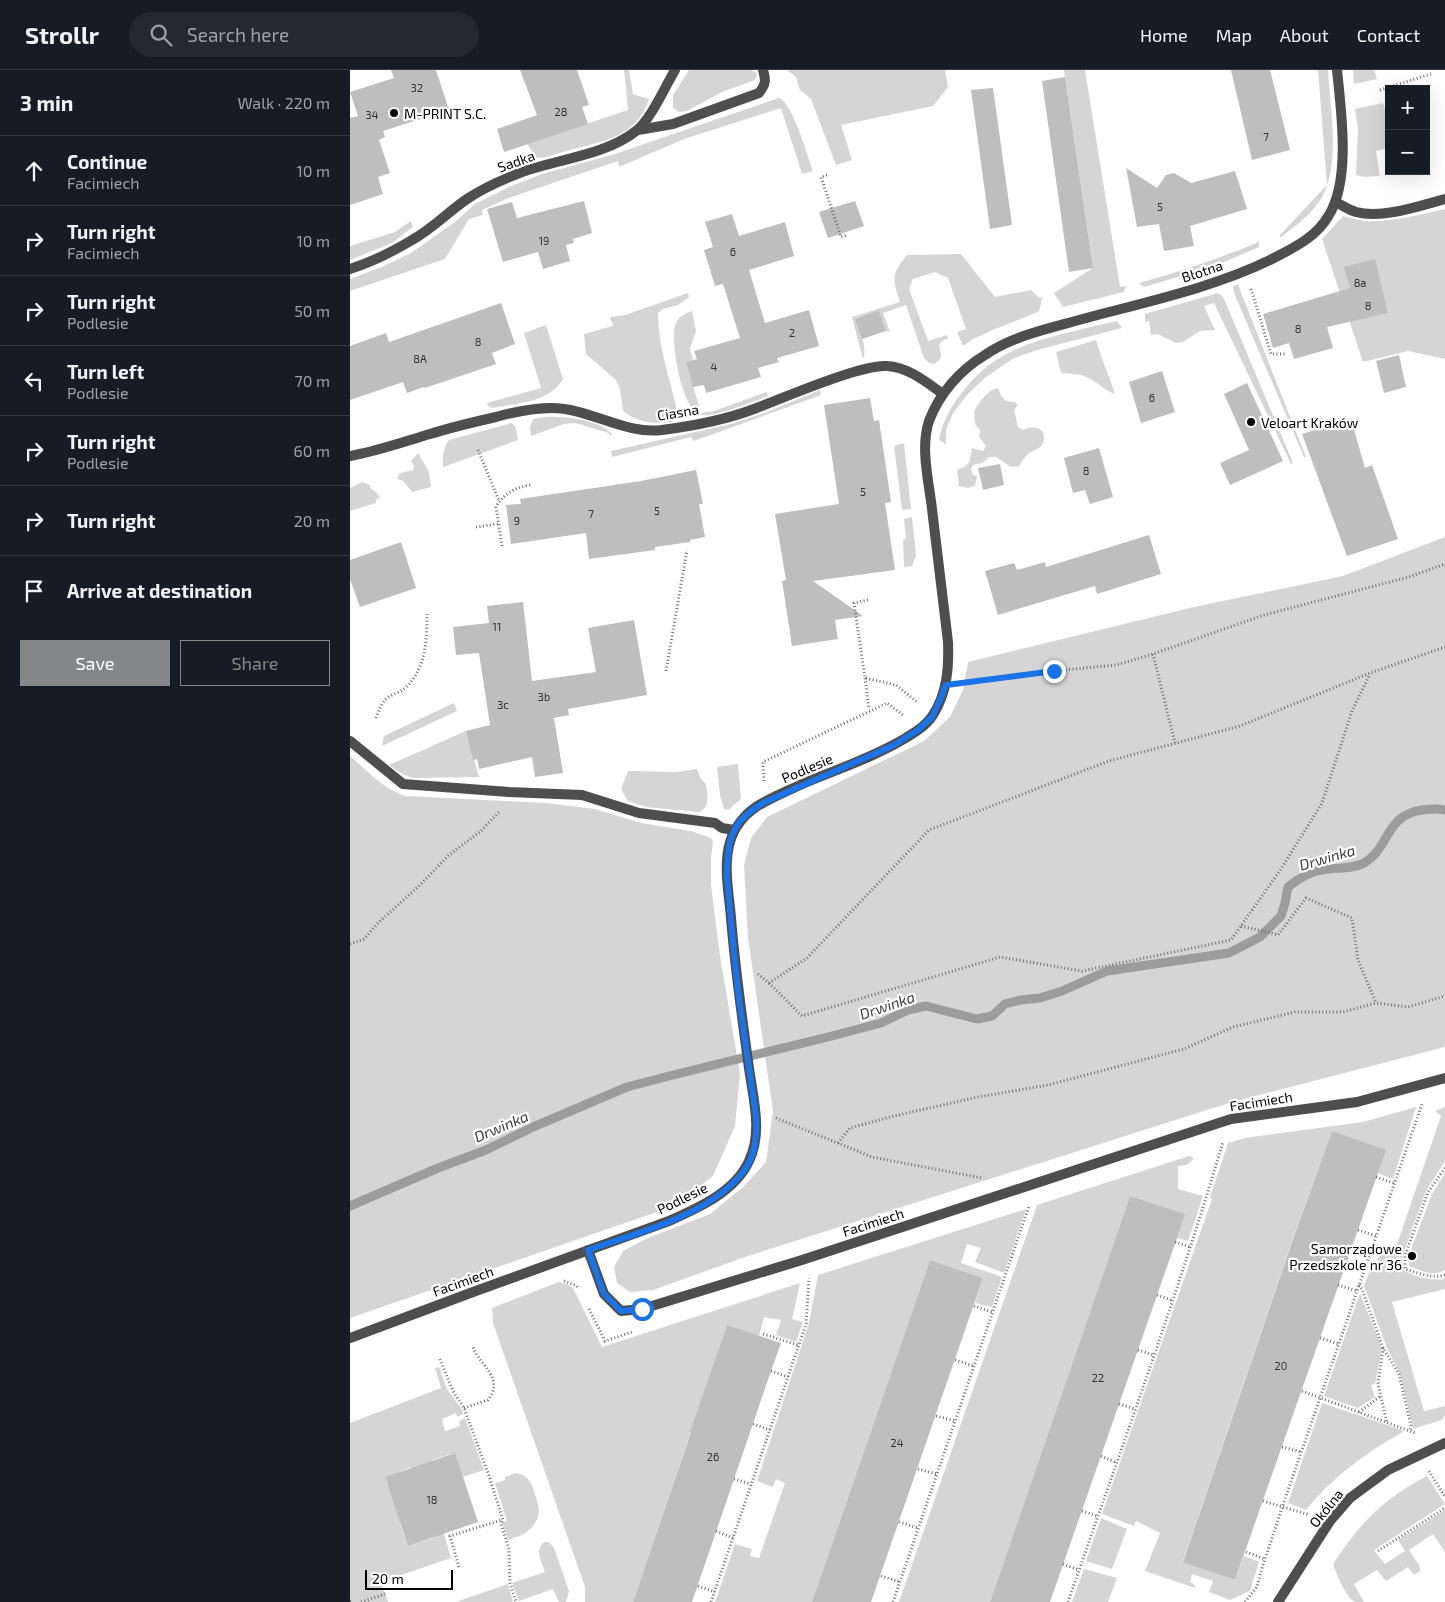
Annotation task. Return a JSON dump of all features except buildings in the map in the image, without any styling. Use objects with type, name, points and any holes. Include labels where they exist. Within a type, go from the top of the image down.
[{"type":"street","name":"Sadka","points":[[350,269],[383,256],[414,239],[468,198],[495,184],[522,172],[599,150],[623,140],[638,130],[654,108],[675,70]]},
{"type":"street","points":[[638,130],[673,124],[759,93],[766,80],[763,70]]},
{"type":"street","name":"Błotna","points":[[943,394],[954,381],[984,355],[1006,343],[1059,325],[1210,284],[1257,266],[1292,249],[1309,238],[1330,214],[1335,202],[1341,169],[1342,139],[1337,70]]},
{"type":"street","points":[[1335,202],[1350,210],[1374,214],[1445,200]]},
{"type":"street","name":"Ciasna","points":[[350,456],[377,451],[484,419],[521,411],[552,408],[575,410],[644,430],[680,427],[729,417],[832,378],[875,366],[904,369],[943,394]]},
{"type":"street","name":"Podlesie","points":[[588,1250],[669,1221],[698,1208],[719,1195],[738,1178],[749,1162],[757,1132],[756,1110],[739,1002],[727,872],[728,851],[734,830],[742,819],[755,808],[892,746],[918,730],[932,717],[946,685],[948,642],[926,457],[928,423],[943,394]]},
{"type":"street","points":[[350,741],[403,784],[509,792],[582,794],[640,813],[714,823],[722,828],[734,830]]},
{"type":"street","name":"Facimiech","points":[[350,1338],[588,1250],[604,1294],[621,1311],[642,1309],[802,1260],[1231,1118],[1357,1102],[1445,1078]]},
{"type":"street","name":"Okólna","points":[[1278,1602],[1330,1521],[1350,1498],[1388,1470],[1445,1443]]},
{"type":"path","points":[[1380,90],[1432,74]]},
{"type":"path","points":[[827,175],[821,177],[840,237],[848,235]]},
{"type":"path","points":[[1249,284],[1272,354],[1285,354]]},
{"type":"path","points":[[478,450],[499,501]]},
{"type":"path","points":[[502,546],[496,507],[499,501],[519,486],[531,485]]},
{"type":"path","points":[[476,527],[498,524]]},
{"type":"path","points":[[666,672],[687,550]]},
{"type":"path","points":[[946,685],[1116,665],[1264,615],[1409,577],[1445,564]]},
{"type":"path","points":[[868,600],[854,603],[869,709]]},
{"type":"path","points":[[376,718],[387,698],[404,689],[418,669],[424,656],[427,637],[427,614]]},
{"type":"path","points":[[769,983],[807,958],[929,830],[1109,761],[1240,726],[1370,673],[1445,647]]},
{"type":"path","points":[[1153,654],[1175,744]]},
{"type":"path","points":[[734,954],[769,983],[802,1016],[1000,957],[1082,971],[1231,940],[1281,869],[1322,803],[1352,711],[1370,673]]},
{"type":"path","points":[[864,678],[896,685],[912,697]]},
{"type":"path","points":[[764,785],[763,762],[887,702],[903,715]]},
{"type":"path","points":[[350,944],[364,939],[378,923],[419,886],[449,855],[498,814],[509,792]]},
{"type":"path","points":[[1241,926],[1278,935],[1306,898],[1352,918],[1358,960],[1376,1003]]},
{"type":"path","points":[[838,1143],[850,1128],[922,1110],[1048,1085],[1184,1049],[1233,1027],[1294,1012],[1343,1012],[1376,1003],[1408,1006],[1445,996]]},
{"type":"path","points":[[1245,1602],[1257,1587],[1282,1506],[1423,1101]]},
{"type":"path","points":[[756,1110],[872,1157],[987,1179]]},
{"type":"path","points":[[1068,1602],[1154,1355],[1207,1197],[1224,1139]]},
{"type":"path","points":[[1445,1168],[1428,1192],[1405,1256],[1405,1268],[1426,1275],[1445,1275]]},
{"type":"path","points":[[1376,1178],[1394,1183]]},
{"type":"path","points":[[893,1602],[1031,1202],[1025,1187]]},
{"type":"path","points":[[1358,1230],[1376,1236]]},
{"type":"path","points":[[1175,1242],[1190,1247]]},
{"type":"path","points":[[712,1602],[806,1324],[809,1275]]},
{"type":"path","points":[[1338,1285],[1357,1291]]},
{"type":"path","points":[[1359,1285],[1384,1348],[1398,1374],[1411,1426],[1410,1431]]},
{"type":"path","points":[[1157,1295],[1172,1300]]},
{"type":"path","points":[[974,1306],[992,1312]]},
{"type":"path","points":[[763,1334],[798,1345]]},
{"type":"path","points":[[1320,1338],[1339,1344]]},
{"type":"path","points":[[464,1408],[488,1400],[494,1390],[494,1382],[490,1373],[484,1363],[477,1358],[473,1347]]},
{"type":"path","points":[[1384,1348],[1378,1384],[1387,1423]]},
{"type":"path","points":[[1138,1350],[1154,1355]]},
{"type":"path","points":[[440,1359],[453,1391],[464,1408],[503,1520],[500,1524],[509,1549],[510,1583],[516,1602]]},
{"type":"path","points":[[955,1360],[974,1366]]},
{"type":"path","points":[[771,1371],[788,1377]]},
{"type":"path","points":[[1302,1391],[1415,1433]]},
{"type":"path","points":[[1358,1412],[1381,1396]]},
{"type":"path","points":[[1119,1404],[1135,1409]]},
{"type":"path","points":[[936,1416],[955,1421]]},
{"type":"path","points":[[753,1424],[770,1430]]},
{"type":"path","points":[[1282,1447],[1301,1452]]},
{"type":"path","points":[[1101,1456],[1117,1463]]},
{"type":"path","points":[[1436,1466],[1427,1469],[1445,1497]]},
{"type":"path","points":[[918,1468],[937,1474]]},
{"type":"path","points":[[734,1479],[751,1484]]},
{"type":"path","points":[[1263,1501],[1311,1515]]},
{"type":"path","points":[[1378,1551],[1445,1508]]},
{"type":"path","points":[[1082,1512],[1098,1516]]},
{"type":"path","points":[[460,1567],[450,1536],[503,1520]]},
{"type":"path","points":[[899,1522],[918,1528]]},
{"type":"path","points":[[716,1531],[733,1538]]},
{"type":"path","points":[[1246,1552],[1265,1559]]},
{"type":"path","points":[[1063,1564],[1079,1570]]},
{"type":"path","points":[[880,1576],[900,1582]]},
{"type":"path","points":[[698,1586],[715,1592]]},
{"type":"path","points":[[361,1602],[386,1594]]},
{"type":"shaded area","points":[[624,70],[629,70],[633,94],[649,99],[644,112],[636,122],[628,129],[607,140],[536,158],[527,144],[628,110]]},
{"type":"shaded area","points":[[689,70],[752,70],[757,74],[755,80],[722,92],[687,111],[679,112],[673,108],[673,95]]},
{"type":"shaded area","points":[[787,70],[945,70],[948,87],[933,106],[841,125],[852,160],[836,165],[811,99],[800,90],[796,77]]},
{"type":"shaded area","points":[[1064,70],[1085,70],[1120,287],[1126,286],[1124,292],[1063,307],[1054,293],[1093,268]]},
{"type":"shaded area","points":[[1318,70],[1328,70],[1333,138],[1330,174],[1326,189],[1319,202],[1301,221],[1280,238],[1280,235],[1327,185]]},
{"type":"shaded area","points":[[1353,70],[1374,70],[1377,79],[1354,84]]},
{"type":"shaded area","points":[[779,98],[789,109],[794,119],[813,171],[802,174],[781,108],[684,139],[619,167],[618,161],[506,199],[482,210],[483,215],[469,219],[445,259],[350,291],[350,279],[411,253],[455,222],[475,204],[509,187],[542,174],[615,154]]},
{"type":"shaded area","points":[[1383,103],[1385,109],[1385,149],[1376,151],[1380,176],[1364,177],[1356,175],[1358,130],[1355,109]]},
{"type":"shaded area","points":[[1445,209],[1445,359],[1408,351],[1363,362],[1322,239],[1343,216],[1358,220],[1379,221]]},
{"type":"shaded area","points":[[411,221],[413,227],[392,243],[350,260],[350,246],[395,232]]},
{"type":"shaded area","points":[[1259,242],[1259,247],[1215,266],[1144,287],[1139,283],[1230,254]]},
{"type":"shaded area","points":[[961,254],[995,297],[1031,290],[1039,298],[1042,297],[1038,312],[995,329],[963,346],[957,332],[966,329],[948,278],[935,272],[913,279],[909,289],[928,341],[947,335],[948,338],[941,342],[939,346],[941,356],[939,360],[934,364],[929,363],[924,358],[906,305],[883,313],[890,332],[886,331],[879,310],[855,319],[864,344],[863,359],[852,317],[900,302],[894,277],[898,267],[907,255]]},
{"type":"shaded area","points":[[1238,284],[1306,457],[1304,457],[1234,293],[1233,286]]},
{"type":"shaded area","points":[[688,293],[689,297],[678,305],[663,309],[658,313],[662,352],[678,415],[672,422],[665,423],[646,422],[634,418],[623,411],[620,389],[616,380],[586,354],[584,334],[613,326],[610,317],[625,315]]},
{"type":"shaded area","points":[[1218,293],[1225,301],[1293,463],[1291,464],[1214,303],[1204,306],[1215,330],[1200,331],[1183,342],[1176,343],[1158,334],[1151,335],[1149,321],[1145,322],[1145,314]]},
{"type":"shaded area","points":[[692,311],[696,331],[690,349],[693,360],[686,362],[701,413],[714,411],[767,392],[768,396],[715,414],[701,415],[694,411],[683,389],[674,346],[675,325],[684,314]]},
{"type":"shaded area","points":[[1117,321],[1122,328],[1014,358],[986,377],[967,395],[953,413],[946,430],[946,445],[939,439],[951,408],[967,386],[986,367],[1028,344]]},
{"type":"shaded area","points":[[546,325],[563,379],[550,393],[532,401],[492,408],[488,406],[487,403],[541,388],[524,333]]},
{"type":"shaded area","points":[[1096,340],[1115,394],[1083,376],[1062,373],[1060,368],[1056,352]]},
{"type":"shaded area","points":[[998,388],[1004,399],[1015,402],[1018,405],[1014,410],[1018,427],[1023,430],[1036,428],[1042,431],[1044,438],[1042,445],[1028,454],[1019,466],[1011,467],[996,457],[990,457],[982,463],[973,465],[971,469],[973,475],[977,476],[975,486],[968,488],[959,486],[957,470],[968,464],[972,448],[983,451],[986,446],[979,437],[980,430],[975,424],[974,412],[986,394]]},
{"type":"shaded area","points":[[820,390],[821,395],[694,441],[691,437],[612,457],[611,451],[731,424],[767,412]]},
{"type":"shaded area","points":[[544,417],[580,419],[598,425],[612,434],[610,436],[609,433],[575,423],[564,424],[531,436],[530,427],[533,419]]},
{"type":"shaded area","points":[[512,423],[516,428],[518,440],[443,467],[443,453],[449,440]]},
{"type":"shaded area","points":[[904,443],[911,509],[902,510],[894,446]]},
{"type":"shaded area","points":[[418,453],[429,472],[431,487],[412,492],[403,481],[397,479],[400,473],[413,470],[414,465],[411,461]]},
{"type":"shaded area","points":[[362,482],[370,485],[371,489],[380,497],[376,500],[376,503],[350,511],[350,488]]},
{"type":"shaded area","points":[[912,517],[916,556],[912,566],[904,567],[903,540],[906,539],[904,519]]},
{"type":"shaded area","points":[[1445,537],[1445,1047],[1229,1103],[748,1256],[653,1290],[630,1292],[617,1283],[614,1267],[623,1251],[648,1238],[710,1214],[743,1187],[766,1162],[773,1111],[748,938],[744,865],[751,838],[767,817],[924,741],[950,717],[963,690],[968,662],[1194,607],[1343,576]]},
{"type":"shaded area","points":[[454,703],[457,711],[382,746],[384,736]]},
{"type":"shaded area","points":[[466,731],[479,777],[413,778],[402,774],[389,765]]},
{"type":"shaded area","points":[[350,756],[376,779],[390,789],[405,796],[546,803],[595,809],[641,823],[691,831],[711,838],[713,842],[711,885],[720,956],[740,1074],[735,1126],[713,1176],[677,1205],[350,1318]]},
{"type":"shaded area","points":[[738,764],[741,799],[728,810],[724,809],[720,795],[717,767]]},
{"type":"shaded area","points":[[697,769],[701,779],[706,784],[707,796],[707,804],[699,812],[646,807],[628,801],[621,789],[628,771],[677,772]]},
{"type":"shaded area","points":[[1416,1107],[1393,1179],[1377,1173],[1353,1139],[1332,1131],[1293,1238],[1183,1561],[1235,1580],[1244,1556],[1259,1562],[1250,1591],[1230,1600],[1209,1592],[1213,1581],[1192,1574],[1190,1582],[1195,1585],[1195,1588],[1145,1571],[1160,1533],[1136,1521],[1134,1526],[1102,1514],[1212,1199],[1210,1197],[1228,1143],[1245,1138],[1363,1122]]},
{"type":"shaded area","points":[[1445,1107],[1445,1161],[1426,1191],[1402,1257],[1404,1271],[1424,1278],[1445,1279],[1445,1289],[1392,1302],[1424,1411],[1445,1406],[1445,1415],[1442,1420],[1413,1428],[1400,1374],[1387,1348],[1364,1286],[1374,1260],[1376,1264],[1382,1247],[1395,1250],[1441,1116],[1435,1111]]},
{"type":"shaded area","points":[[1189,1156],[1194,1158],[1187,1165],[1178,1166],[1178,1189],[1203,1196],[1188,1241],[1177,1238],[1184,1214],[1130,1196],[990,1602],[899,1602],[1037,1205]]},
{"type":"shaded area","points":[[1445,1173],[1445,1270],[1436,1273],[1418,1270],[1409,1266],[1408,1257],[1432,1194]]},
{"type":"shaded area","points":[[1026,1209],[1004,1273],[975,1262],[981,1248],[967,1244],[961,1263],[1002,1277],[992,1307],[975,1303],[983,1278],[930,1260],[812,1602],[715,1602],[735,1544],[752,1549],[750,1556],[759,1558],[785,1483],[776,1479],[773,1487],[757,1481],[809,1323],[818,1275]]},
{"type":"shaded area","points":[[559,1282],[573,1288],[602,1347],[800,1283],[792,1319],[803,1322],[796,1342],[776,1335],[781,1320],[764,1317],[759,1336],[727,1325],[633,1602],[585,1602],[585,1587],[493,1323],[492,1308]]},
{"type":"shaded area","points":[[1360,1293],[1382,1348],[1375,1384],[1371,1385],[1375,1397],[1358,1408],[1324,1396]]},
{"type":"shaded area","points":[[439,1367],[447,1389],[461,1408],[463,1414],[457,1417],[456,1413],[442,1419],[445,1431],[460,1426],[459,1421],[465,1418],[484,1470],[463,1477],[454,1453],[432,1460],[433,1465],[413,1472],[411,1467],[385,1478],[392,1498],[405,1521],[400,1524],[408,1546],[433,1538],[433,1534],[443,1530],[451,1558],[381,1582],[388,1602],[350,1602],[350,1423],[441,1388],[435,1368]]},
{"type":"shaded area","points":[[1322,1403],[1402,1430],[1403,1432],[1350,1466],[1306,1510],[1288,1503]]},
{"type":"shaded area","points":[[516,1473],[523,1475],[530,1481],[536,1496],[539,1512],[536,1521],[527,1532],[508,1540],[502,1523],[507,1521],[495,1483],[505,1480],[505,1477]]},
{"type":"shaded area","points":[[1427,1476],[1445,1504],[1374,1550],[1385,1564],[1405,1551],[1398,1540],[1445,1510],[1445,1552],[1433,1534],[1409,1550],[1419,1565],[1420,1571],[1414,1575],[1408,1567],[1386,1581],[1377,1570],[1354,1584],[1364,1602],[1352,1600],[1342,1585],[1333,1564],[1353,1536],[1374,1513],[1398,1493]]},
{"type":"shaded area","points":[[1101,1518],[1127,1529],[1112,1569],[1086,1561]]},
{"type":"shaded area","points":[[544,1542],[549,1542],[554,1548],[569,1591],[566,1602],[559,1602],[553,1589],[519,1601],[512,1583],[545,1572],[539,1552]]},
{"type":"shaded area","points":[[1084,1569],[1117,1578],[1108,1602],[1072,1602]]},
{"type":"shaded area","points":[[508,1584],[513,1602],[456,1602]]},
{"type":"waterway","name":"Drwinka","points":[[350,1206],[438,1168],[486,1150],[533,1127],[627,1087],[881,1023],[908,1010],[926,1006],[977,1019],[992,1016],[1005,1004],[1040,998],[1062,991],[1107,971],[1229,953],[1260,937],[1281,916],[1288,887],[1296,881],[1317,871],[1354,867],[1364,863],[1379,849],[1394,825],[1401,818],[1422,810],[1445,810]]},
{"type":"place","name":"M-PRINT S.C.","points":[[394,113]]},
{"type":"place","name":"Veloart Kraków","points":[[1251,422]]},
{"type":"place","name":"Samorządowe Przedszkole nr 36","points":[[1412,1256]]},
{"type":"route","points":[[642,1309],[621,1311],[604,1294],[588,1250],[669,1221],[698,1208],[719,1195],[738,1178],[749,1162],[754,1148],[757,1132],[756,1110],[739,1002],[727,878],[729,844],[734,830],[742,819],[755,808],[776,796],[892,746],[918,730],[932,717],[946,685],[1054,671]]}]
